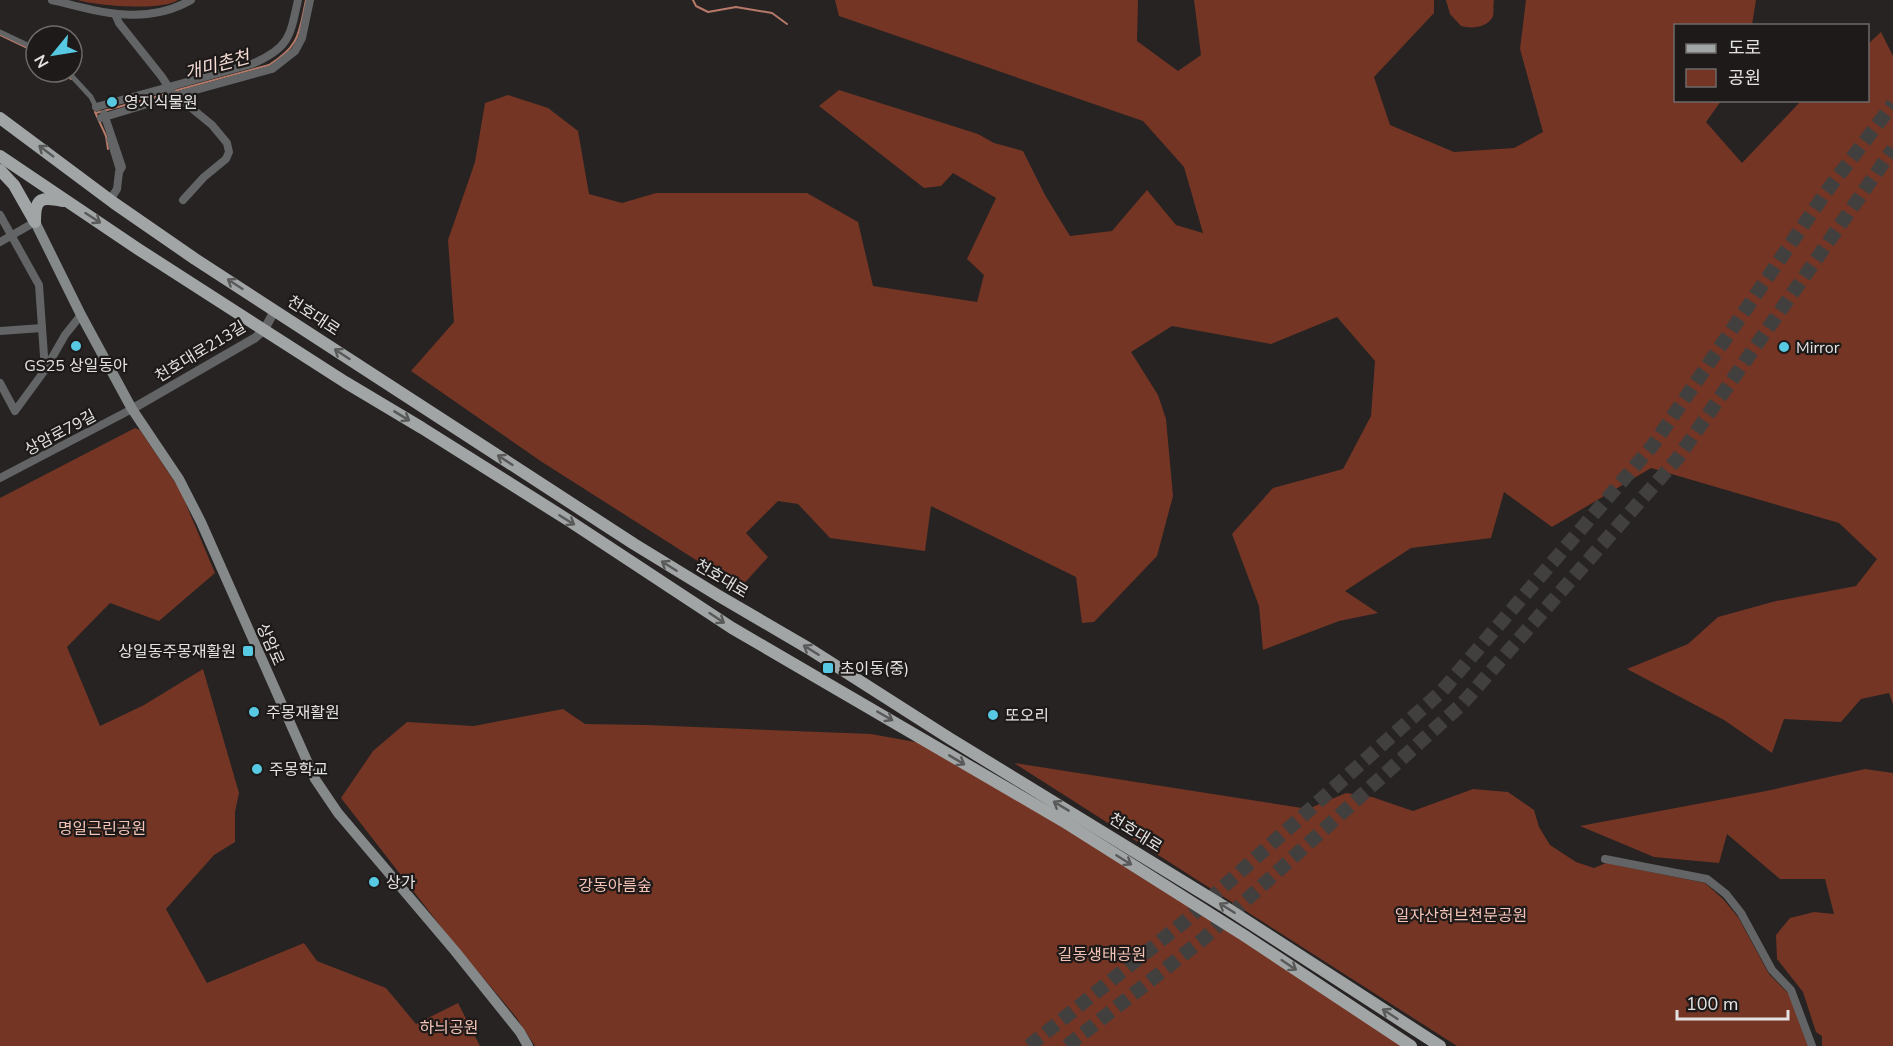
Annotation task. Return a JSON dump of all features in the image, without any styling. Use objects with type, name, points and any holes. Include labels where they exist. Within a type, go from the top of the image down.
[{"type":"main road","name":"천호대로","points":[[0,118],[110,200],[195,259],[634,544],[806,646],[949,738],[1225,907],[1440,1046]]},
{"type":"main road","name":"천호대로","points":[[0,156],[264,330],[568,520],[732,628],[1063,821],[1167,886],[1411,1046]]},
{"type":"main road","points":[[0,170],[14,185],[35,222]]},
{"type":"main road","points":[[35,222],[35,210],[41,200],[46,198],[69,202]]},
{"type":"main road","name":"상암로","points":[[35,222],[81,315],[132,409],[179,479],[201,522],[304,756],[324,795],[493,998],[528,1046]]},
{"type":"street","points":[[52,0],[115,14],[147,15],[166,12],[191,0]]},
{"type":"street","points":[[101,112],[167,88],[252,64],[277,51],[290,34],[298,0]]},
{"type":"street","points":[[101,112],[174,96],[272,69],[295,51],[302,38],[310,0]]},
{"type":"street","points":[[115,14],[130,38],[162,77],[167,88],[212,125],[227,142],[229,152],[226,159],[204,177],[183,200]]},
{"type":"street","points":[[0,32],[24,43]]},
{"type":"street","points":[[79,84],[101,112],[122,167],[119,172],[117,189],[110,200]]},
{"type":"street","points":[[0,215],[39,285],[45,370]]},
{"type":"street","points":[[0,242],[35,222]]},
{"type":"street","name":"천호대로213길","points":[[132,409],[255,338],[264,330],[276,310]]},
{"type":"street","points":[[0,383],[15,411],[45,370],[65,335],[81,315]]},
{"type":"street","points":[[0,331],[42,328]]},
{"type":"street","name":"상암로79길","points":[[0,478],[132,409]]},
{"type":"street","points":[[1605,859],[1707,879],[1726,894],[1741,913],[1772,970],[1791,990],[1812,1046]]},
{"type":"green space","points":[[78,0],[178,0],[159,5],[114,6]]},
{"type":"green space","points":[[835,0],[1138,0],[1137,41],[1178,71],[1201,55],[1194,0],[1434,0],[1434,13],[1374,77],[1390,125],[1454,152],[1514,148],[1543,132],[1520,49],[1526,0],[1756,0],[1752,24],[1674,24],[1674,102],[1720,102],[1706,122],[1742,163],[1800,102],[1869,102],[1869,43],[1881,32],[1893,56],[1893,704],[1889,693],[1861,699],[1841,722],[1784,719],[1772,753],[1724,720],[1627,669],[1688,644],[1718,617],[1776,601],[1856,586],[1877,559],[1839,523],[1651,468],[1552,527],[1504,492],[1491,538],[1411,548],[1345,591],[1378,613],[1339,621],[1263,650],[1259,606],[1232,534],[1273,488],[1343,469],[1371,416],[1375,361],[1337,317],[1271,344],[1172,326],[1131,352],[1158,395],[1166,419],[1173,496],[1157,556],[1094,622],[1082,623],[1076,577],[931,506],[925,551],[830,538],[798,504],[778,501],[746,533],[768,557],[740,588],[542,462],[411,371],[454,322],[448,240],[475,162],[485,103],[508,95],[548,108],[578,131],[589,194],[622,203],[656,193],[807,193],[858,222],[873,286],[977,302],[984,275],[967,259],[996,198],[953,173],[941,186],[924,188],[819,106],[839,90],[978,134],[994,143],[1023,151],[1045,195],[1070,236],[1112,231],[1147,190],[1176,225],[1203,233],[1184,167],[1143,121],[839,16]]},
{"type":"green space","points":[[1446,0],[1494,0],[1493,16],[1491,20],[1479,27],[1461,26],[1450,14]]},
{"type":"green space","name":"명일근린공원","points":[[135,428],[140,430],[180,490],[215,573],[159,621],[110,603],[67,647],[100,726],[144,705],[203,669],[239,793],[235,812],[235,842],[214,855],[166,909],[207,983],[304,943],[317,961],[386,988],[416,1024],[458,1003],[480,1046],[0,1046],[0,498]]},
{"type":"green space","name":"강동아름숲","points":[[563,709],[585,724],[871,734],[943,747],[1215,917],[1402,1046],[535,1046],[516,1017],[449,937],[341,798],[373,751],[407,722],[474,726]]},
{"type":"green space","name":"일자산허브천문공원","points":[[1014,763],[1308,809],[1346,793],[1372,797],[1413,811],[1473,789],[1508,792],[1534,810],[1539,827],[1550,845],[1576,862],[1594,868],[1606,863],[1705,883],[1738,917],[1769,974],[1789,994],[1808,1046],[1457,1046]]},
{"type":"green space","points":[[1865,769],[1893,773],[1893,1046],[1822,1046],[1822,1036],[1816,1032],[1803,992],[1777,959],[1776,935],[1790,918],[1814,912],[1834,914],[1825,879],[1780,879],[1727,834],[1719,863],[1654,857],[1580,826],[1766,791]]},
{"type":"waterway","name":"개미촌천","points":[[174,91],[269,65],[287,51],[296,38],[306,0]]},
{"type":"waterway","name":"개미촌천","points":[[693,0],[696,6],[708,12],[736,7],[772,13],[787,24]]},
{"type":"waterway","points":[[0,35],[24,46]]},
{"type":"waterway","name":"개미촌천","points":[[96,113],[169,93]]},
{"type":"waterway","points":[[95,112],[106,136],[108,149]]},
{"type":"tunnel","points":[[1029,1046],[1184,922],[1442,691],[1653,445],[1826,192],[1893,104]]},
{"type":"tunnel","points":[[1067,1046],[1202,940],[1462,704],[1677,459],[1893,149]]},
{"type":"place","name":"영지식물원","points":[[112,102]]},
{"type":"place","name":"GS25 상일동아","points":[[76,346]]},
{"type":"place","name":"Mirror","points":[[1784,347]]},
{"type":"place","name":"상일동주몽재활원","points":[[248,651]]},
{"type":"place","name":"초이동(중)","points":[[828,668]]},
{"type":"place","name":"주몽재활원","points":[[254,712]]},
{"type":"place","name":"또오리","points":[[993,715]]},
{"type":"place","name":"주몽학교","points":[[257,769]]},
{"type":"place","name":"상가","points":[[374,882]]},
{"type":"park label","name":"길동생태공원","points":[[1102,954]]},
{"type":"park label","name":"하늬공원","points":[[449,1027]]}]
